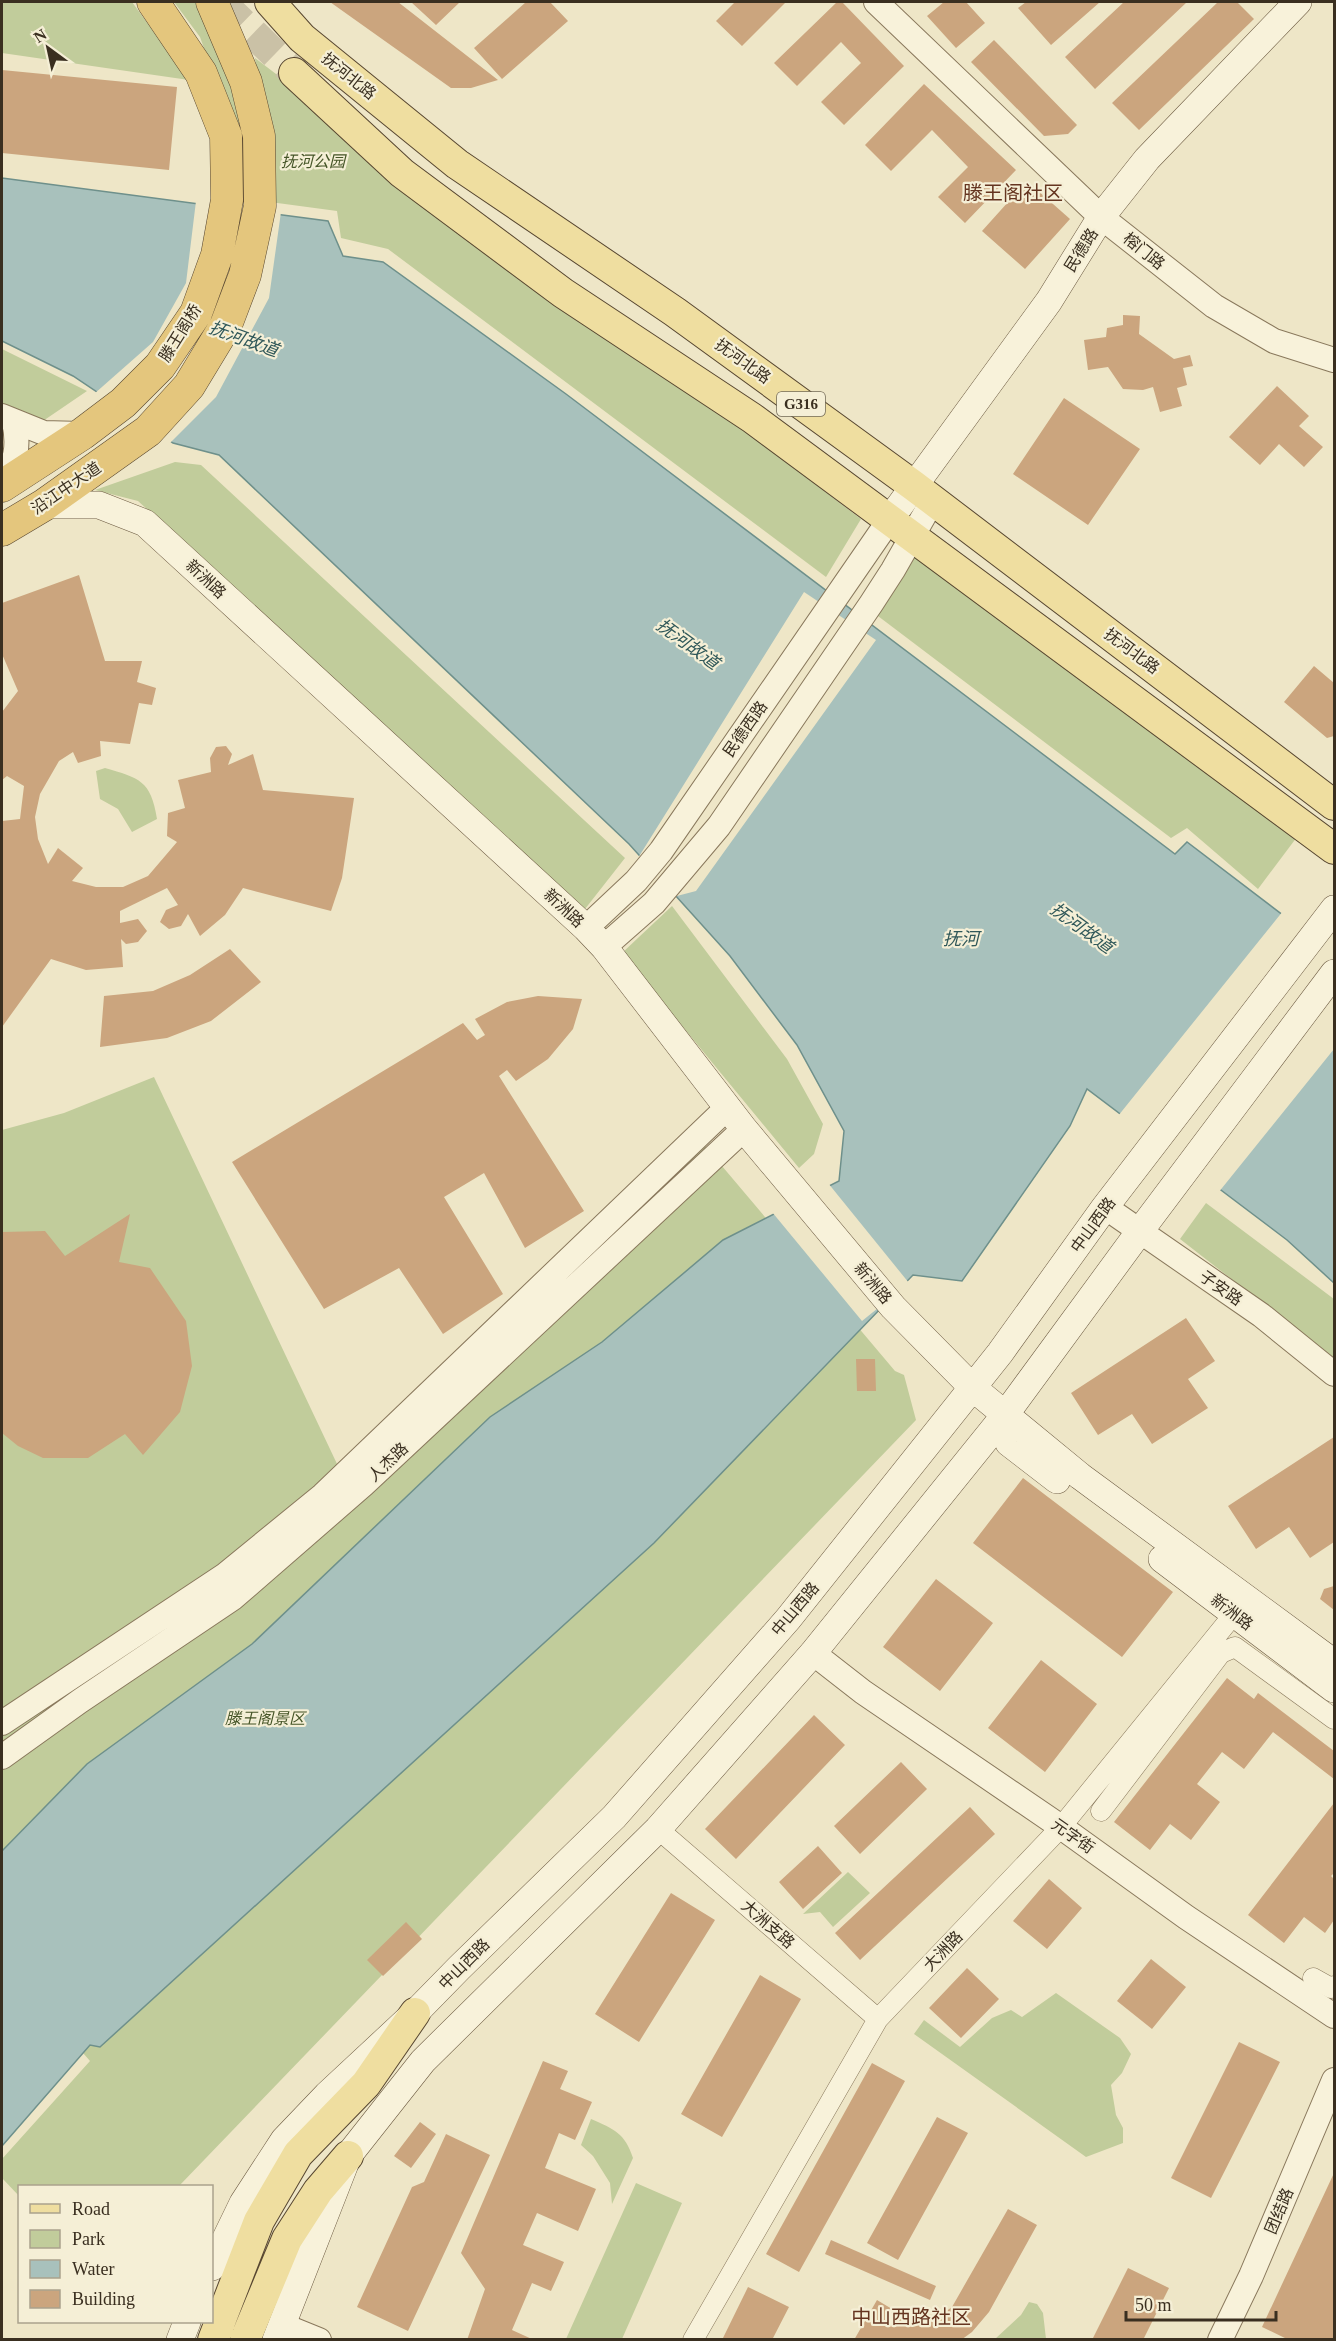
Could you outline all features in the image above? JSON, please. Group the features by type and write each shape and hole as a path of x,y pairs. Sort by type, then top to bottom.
{"highway":[{"name":"滕王阁桥","path":"82,434 123,403 160,366 196,313 217,255 227,200 226,136 201,73 153,2"},
{"name":"滕王阁桥","path":"129,445 148,431 189,386 226,325 245,275 260,206 259,136 252,104 246,82 212,2"},
{"path":"2,486 82,434"},
{"name":"沿江中大道","path":"2,530 44,505 129,445"}],"main road":[{"name":"抚河北路","path":"270,2 302,38 457,164 675,312 924,493 1335,805"},
{"name":"民德路","path":"901,527 1049,301 1101,217 1148,159 1298,2"},
{"name":"抚河北路","path":"294,73 402,173 563,293 752,418 1335,849"},
{"name":"新洲路","path":"44,505 99,505 145,523 595,937 744,1129 893,1307 973,1388 1240,1607 1335,1689"},
{"name":"中山西路","path":"213,2265 243,2203 284,2140 327,2095 415,2013 614,1817 788,1618 973,1388 1105,1207 1335,909"},
{"path":"245,2340 287,2239 318,2191 423,2061 658,1829 813,1653 1005,1415 1140,1231 1335,973"},
{"name":"新洲路","path":"1240,1607 1335,1663"},
{"path":"213,2340 259,2222 298,2154 366,2084 415,2013"},
{"path":"279,2332 348,2156"},
{"path":"180,2340 187,2323"}],"street":[{"name":"榕门路","path":"876,2 1101,217 1214,306 1274,341 1335,360"},
{"path":"8,419 44,434 82,434"},
{"path":"2,486 13,465 18,440 8,419"},
{"name":"民德西路","path":"595,937 667,842 867,552 901,527"},
{"path":"595,937 654,903 719,826 893,570 901,527"},
{"name":"人杰路","path":"2,1723 225,1575 323,1495 728,1107"},
{"name":"人杰路","path":"2,1757 80,1701 233,1598 363,1485 744,1129"},
{"name":"子安路","path":"1105,1207 1261,1315 1335,1374"},
{"name":"大洲路","path":"693,2340 878,2019 1060,1827 1240,1607"},
{"path":"1101,1811 1221,1653 1235,1647 1335,1719"},
{"name":"元字街","path":"813,1653 863,1692 1060,1827 1186,1917 1335,2016"},
{"name":"大洲支路","path":"658,1829 878,2019"},
{"path":"1312,1978 1331,1988 1335,1986"},
{"name":"团结路","path":"1220,2340 1251,2276 1335,2080"},
{"path":"279,2332 319,2340"}],"green space":[{"path":"2,2 132,2 189,80 2,53"},
{"path":"174,2 200,2 221,50 242,123 231,124 200,37"},
{"name":"抚河公园","path":"255,58 861,519 826,577 388,249 341,238 337,211 270,202"},
{"path":"2,349 87,391 43,421 2,406"},
{"path":"175,462 201,465 625,858 585,909 138,501 95,490"},
{"path":"912,549 1300,833 1258,889 1187,828 1171,838 874,613"},
{"path":"105,768 135,778 142,783 151,796 157,819 132,832 118,809 100,799 96,771"},
{"path":"672,906 787,1059 823,1124 814,1154 799,1168 622,953"},
{"name":"滕王阁景区","path":"154,1077 338,1466 689,1127 895,1371 904,1375 916,1420 180,2185 18,2185 18,2195 2,2178 2,2159 90,2061 2,1960 2,1130 64,1113"},
{"path":"1206,1203 1334,1299 1334,1359 1180,1239"},
{"path":"848,1872 870,1893 833,1927 820,1912 803,1914"},
{"path":"1056,1993 1120,2038 1131,2054 1122,2073 1111,2085 1116,2115 1123,2128 1123,2143 1086,2157 914,2034 924,2020 960,2047 992,2018 1011,2010 1022,2017"},
{"path":"591,2119 618,2133 633,2158 612,2204 610,2183 593,2156 581,2145"},
{"path":"636,2183 682,2203 622,2339 566,2339"},
{"path":"1029,2302 1037,2304 1043,2313 1046,2339 995,2339 1021,2315"}],"water":[{"name":"抚河","path":"2,178 328,221 343,256 383,262 566,394 1175,854 1187,842 1334,954 1334,1283 1287,1240 1087,1089 1070,1126 962,1281 913,1275 654,1543 100,2047 90,2045 2,2146 2,1851 87,1764 252,1644 490,1417 602,1342 723,1240 839,1181 844,1131 797,1045 730,956 629,844 219,455 173,443 73,376 2,341"}],"pier":[{"path":"196,201 281,212 269,298 216,397 169,444 94,394 153,342 186,283"},
{"path":"804,592 876,640 696,891 673,897 638,858"},
{"path":"1283,911 1334,950 1334,1049 1218,1193 1118,1116"},
{"path":"828,1183 909,1283 862,1321 772,1212"}],"building":[{"path":"330,2 398,2 498,80 471,88 451,88"},
{"path":"411,2 460,2 436,25"},
{"path":"526,2 550,2 568,21 502,79 474,48"},
{"path":"735,2 786,2 742,46 716,21"},
{"path":"837,2 842,2 904,66 844,125 821,102 861,63 841,42 797,86 774,63"},
{"path":"944,2 966,2 985,23 956,48 927,16"},
{"path":"1026,2 1100,2 1051,45 1018,8"},
{"path":"1124,2 1187,2 1095,89 1065,57"},
{"path":"1218,2 1237,2 1254,19 1139,130 1112,103"},
{"path":"994,40 1077,125 1068,134 1044,136 971,62"},
{"path":"2,70 177,87 169,170 2,153"},
{"path":"924,84 1016,170 965,223 938,197 968,167 932,130 891,171 865,145"},
{"path":"1027,181 1070,219 1025,269 982,231"},
{"path":"1123,315 1140,316 1139,334 1174,359 1190,355 1193,366 1183,368 1187,385 1177,388 1182,406 1160,412 1153,387 1143,390 1123,389 1108,367 1088,370 1084,340 1106,337 1107,328 1123,325"},
{"path":"1277,386 1309,416 1299,426 1323,447 1304,467 1279,444 1260,465 1229,437"},
{"path":"1064,398 1140,449 1088,525 1013,474"},
{"path":"79,575 105,661 142,661 137,682 156,688 152,705 139,703 130,744 100,741 101,756 78,763 73,752 59,761 40,794 35,817 38,839 48,864 58,848 83,868 72,881 96,887 123,887 148,876 177,842 167,836 168,813 185,808 178,780 211,772 210,758 216,747 226,746 232,754 228,765 253,754 263,790 354,798 342,878 331,911 243,888 225,915 200,936 188,914 181,926 169,929 160,922 166,910 178,905 167,888 120,911 120,923 138,919 147,931 138,942 126,944 121,939 123,967 86,970 51,959 2,1027 2,821 20,819 24,786 7,776 2,780 2,712 18,691 2,654 2,603"},
{"path":"1314,666 1334,683 1334,736 1327,738 1284,702"},
{"path":"230,949 261,982 211,1021 167,1038 100,1047 104,996 153,991 190,975"},
{"path":"538,996 582,999 573,1029 548,1059 516,1081 507,1070 499,1076 584,1211 525,1248 484,1173 444,1197 503,1294 443,1334 399,1268 324,1309 232,1162 463,1023 477,1040 485,1035 475,1019 507,1002"},
{"path":"130,1214 119,1262 150,1268 186,1321 192,1366 180,1412 143,1455 125,1434 88,1458 43,1458 18,1446 2,1433 2,1232 45,1231 65,1256"},
{"path":"1186,1318 1215,1361 1188,1379 1208,1408 1152,1444 1132,1414 1098,1435 1071,1393"},
{"path":"856,1359 875,1359 876,1391 857,1391"},
{"path":"1334,1437 1334,1542 1310,1558 1289,1527 1256,1549 1228,1506"},
{"path":"1023,1478 1173,1592 1122,1657 973,1543"},
{"path":"936,1579 993,1623 940,1691 883,1647"},
{"path":"1334,1586 1334,1610 1320,1599 1324,1589"},
{"path":"1041,1660 1097,1704 1045,1772 988,1728"},
{"path":"1227,1678 1254,1699 1258,1693 1334,1751 1334,1779 1273,1732 1244,1769 1222,1752 1197,1784 1220,1802 1191,1840 1170,1824 1150,1850 1114,1822"},
{"path":"814,1715 845,1745 736,1859 705,1829"},
{"path":"901,1762 927,1789 860,1854 834,1826"},
{"path":"1334,1803 1334,1873 1331,1876 1334,1879 1334,1920 1325,1933 1304,1917 1284,1943 1248,1915"},
{"path":"970,1807 995,1834 860,1960 835,1933"},
{"path":"818,1846 842,1873 803,1909 779,1882"},
{"path":"1049,1879 1082,1908 1047,1949 1013,1921"},
{"path":"671,1893 715,1920 639,2042 595,2014"},
{"path":"406,1922 422,1939 383,1976 367,1960"},
{"path":"1151,1959 1186,1987 1152,2029 1117,2001"},
{"path":"967,1968 999,1999 961,2038 929,2008"},
{"path":"760,1975 801,1999 722,2137 681,2114"},
{"path":"1239,2042 1280,2062 1211,2198 1171,2178"},
{"path":"543,2061 568,2071 560,2089 592,2102 575,2140 559,2133 545,2168 596,2189 578,2231 537,2213 523,2245 564,2262 551,2291 532,2283 512,2330 534,2340 467,2340 485,2289 461,2253"},
{"path":"872,2063 905,2081 799,2272 766,2254"},
{"path":"937,2117 968,2133 898,2260 867,2243"},
{"path":"420,2122 436,2134 411,2168 394,2156"},
{"path":"446,2134 490,2155 408,2331 357,2307 412,2187 424,2182"},
{"path":"1334,2173 1334,2340 1289,2340 1262,2327"},
{"path":"1008,2209 1037,2225 989,2312 972,2332 961,2340 854,2340 877,2300 907,2318 923,2319 941,2315 952,2307"},
{"path":"831,2240 936,2286 930,2300 825,2254"},
{"path":"1128,2268 1169,2288 1143,2340 1092,2340"},
{"path":"748,2287 789,2307 772,2340 722,2340"}],"tunnel":[{"path":"221,2 294,73"}],"district":[{"name":"滕王阁社区","path":"1013,193"},
{"name":"中山西路社区","path":"911,2317"}],"water label":[{"name":"抚河故道","path":"244,339"},
{"name":"抚河故道","path":"688,644"},
{"name":"抚河故道","path":"1082,928"}]}
